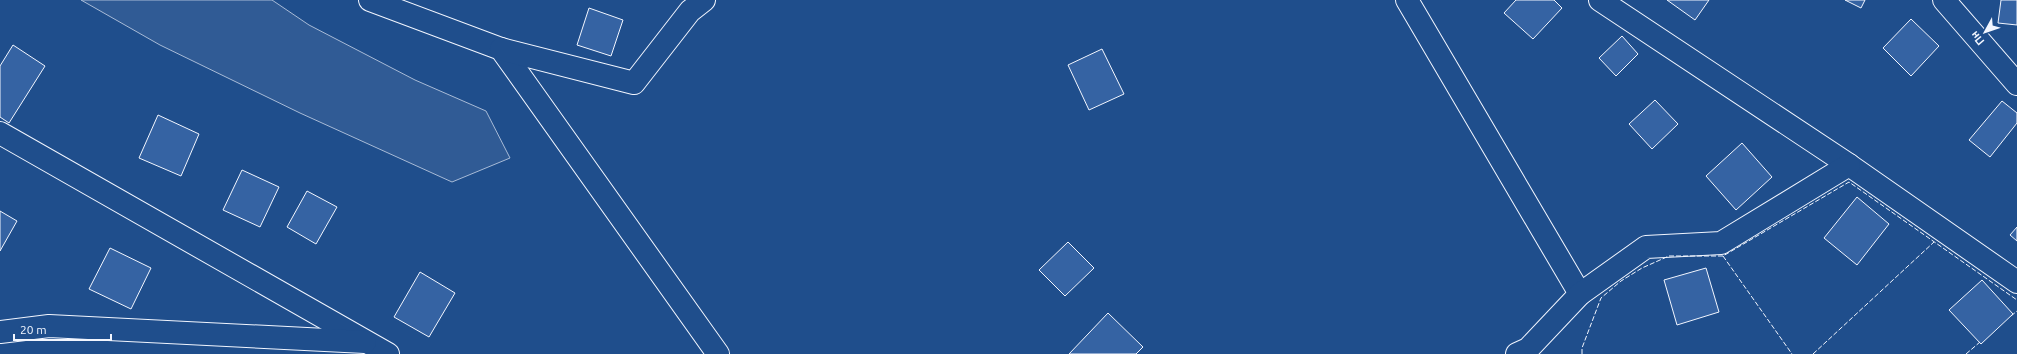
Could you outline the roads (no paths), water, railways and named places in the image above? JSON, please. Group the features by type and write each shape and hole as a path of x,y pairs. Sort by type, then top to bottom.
{"street":[{"path":"370,0 501,49 634,83 690,11 704,0"},
{"path":"1407,0 1580,294"},
{"path":"1600,0 1849,165 2017,282"},
{"path":"1944,0 2017,84"},
{"path":"501,49 718,354"},
{"path":"0,133 370,342 388,354"},
{"path":"1526,352 1580,294 1646,247 1721,243 1849,165"},
{"path":"0,332 49,326 370,342"}]}
